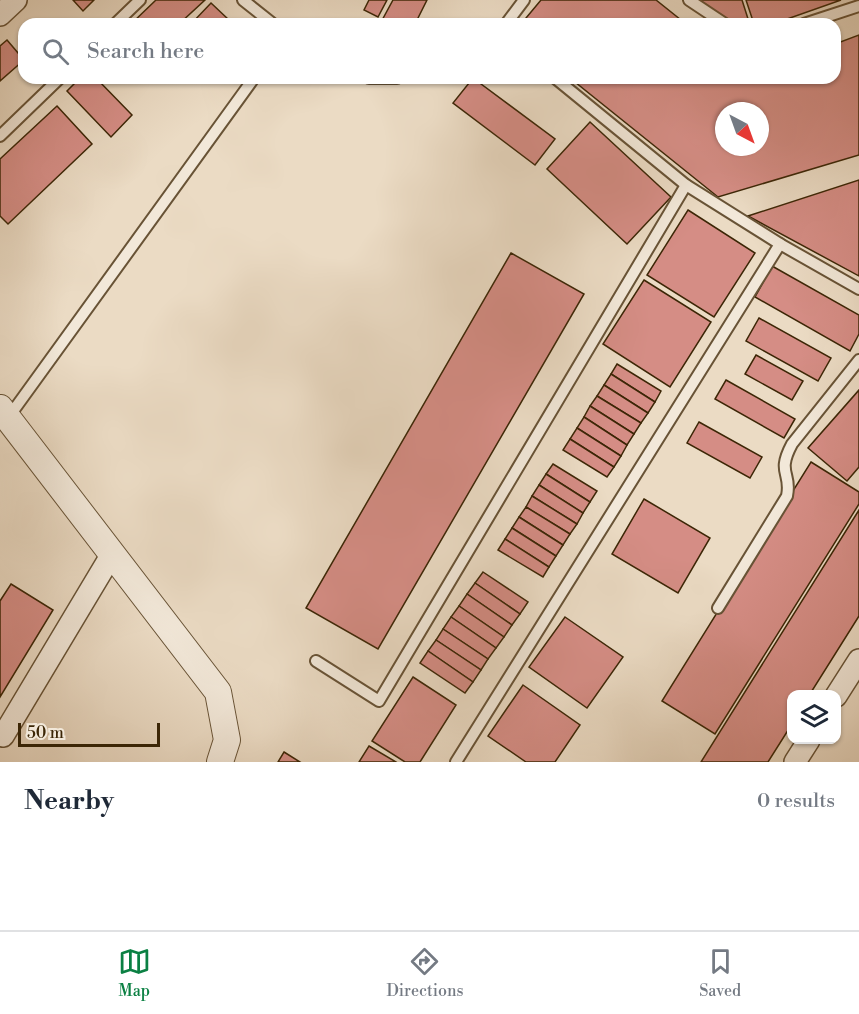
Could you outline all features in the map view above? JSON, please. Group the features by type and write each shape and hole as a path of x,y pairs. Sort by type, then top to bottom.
{"street":[{"path":"0,15 16,0"},
{"path":"4,413 218,692 227,740 220,762"},
{"path":"0,734 3,736 112,554"},
{"path":"841,690 859,660"},
{"path":"795,762 806,744"}],"lane":[{"path":"121,18 140,0"},
{"path":"243,0 266,18"},
{"path":"510,18 524,0"},
{"path":"689,0 716,18"},
{"path":"822,18 859,6"},
{"path":"0,136 54,84"},
{"path":"4,413 250,84"},
{"path":"562,84 686,185 859,290"},
{"path":"316,661 379,701 686,185"},
{"path":"456,762 780,244"},
{"path":"718,608 787,496 789,486 784,472 784,460 792,444 859,360"}],"building":[{"path":"73,0 94,0 83,11"},
{"path":"156,0 205,0 186,18 137,18"},
{"path":"369,0 387,0 378,17 364,10"},
{"path":"393,0 427,0 418,18 383,18"},
{"path":"541,0 656,0 678,18 526,18"},
{"path":"698,0 742,0 748,18 726,18"},
{"path":"746,0 841,0 790,18 752,18"},
{"path":"211,3 227,18 197,18"},
{"path":"859,35 859,155 718,197 577,84 841,84 841,42"},
{"path":"7,40 18,53 18,65 0,81 0,46"},
{"path":"74,84 102,84 132,115 111,137 67,91"},
{"path":"468,84 481,84 555,139 535,165 453,103"},
{"path":"57,106 92,144 8,224 0,216 0,159"},
{"path":"590,122 671,197 627,244 547,169"},
{"path":"859,180 859,276 748,216"},
{"path":"688,210 755,253 714,317 647,275"},
{"path":"511,253 584,294 378,649 306,608"},
{"path":"772,266 859,315 859,334 850,351 755,297"},
{"path":"644,280 711,322 670,387 603,344"},
{"path":"759,318 831,358 818,381 746,341"},
{"path":"756,355 803,381 792,400 745,374"},
{"path":"617,364 661,391 655,402 611,374"},
{"path":"611,374 655,402 648,413 604,385"},
{"path":"726,380 795,419 784,438 715,399"},
{"path":"604,385 648,413 641,423 597,396"},
{"path":"859,390 859,467 847,481 808,448"},
{"path":"597,396 641,423 634,434 590,406"},
{"path":"590,406 634,434 627,445 584,417"},
{"path":"584,417 627,445 621,456 577,428"},
{"path":"699,422 762,457 750,478 687,443"},
{"path":"577,428 621,456 614,467 570,439"},
{"path":"570,439 614,467 607,477 563,450"},
{"path":"811,462 859,492 859,504 715,734 662,701"},
{"path":"553,464 597,491 590,502 546,474"},
{"path":"546,474 590,502 583,513 539,485"},
{"path":"539,485 583,513 577,524 532,496"},
{"path":"532,496 577,524 570,534 526,507"},
{"path":"644,499 710,538 678,593 612,554"},
{"path":"526,507 570,534 563,545 519,517"},
{"path":"859,510 859,616 813,690 787,690 787,732 768,762 701,762"},
{"path":"519,517 563,545 556,556 512,528"},
{"path":"512,528 556,556 549,567 505,539"},
{"path":"505,539 549,567 543,577 498,550"},
{"path":"483,572 528,602 520,614 475,583"},
{"path":"475,583 520,614 512,625 467,594"},
{"path":"11,584 53,610 0,697 0,601"},
{"path":"467,594 512,625 504,637 459,606"},
{"path":"459,606 504,637 496,648 451,617"},
{"path":"451,617 496,648 488,659 443,629"},
{"path":"565,617 623,657 587,708 529,667"},
{"path":"443,629 488,659 481,670 436,640"},
{"path":"436,640 481,670 473,682 428,651"},
{"path":"428,651 473,682 465,693 420,663"},
{"path":"413,677 456,705 420,762 405,762 372,741"},
{"path":"523,685 580,725 555,762 526,762 488,736"},
{"path":"369,746 396,762 359,762"},
{"path":"284,752 300,762 278,762"}]}
